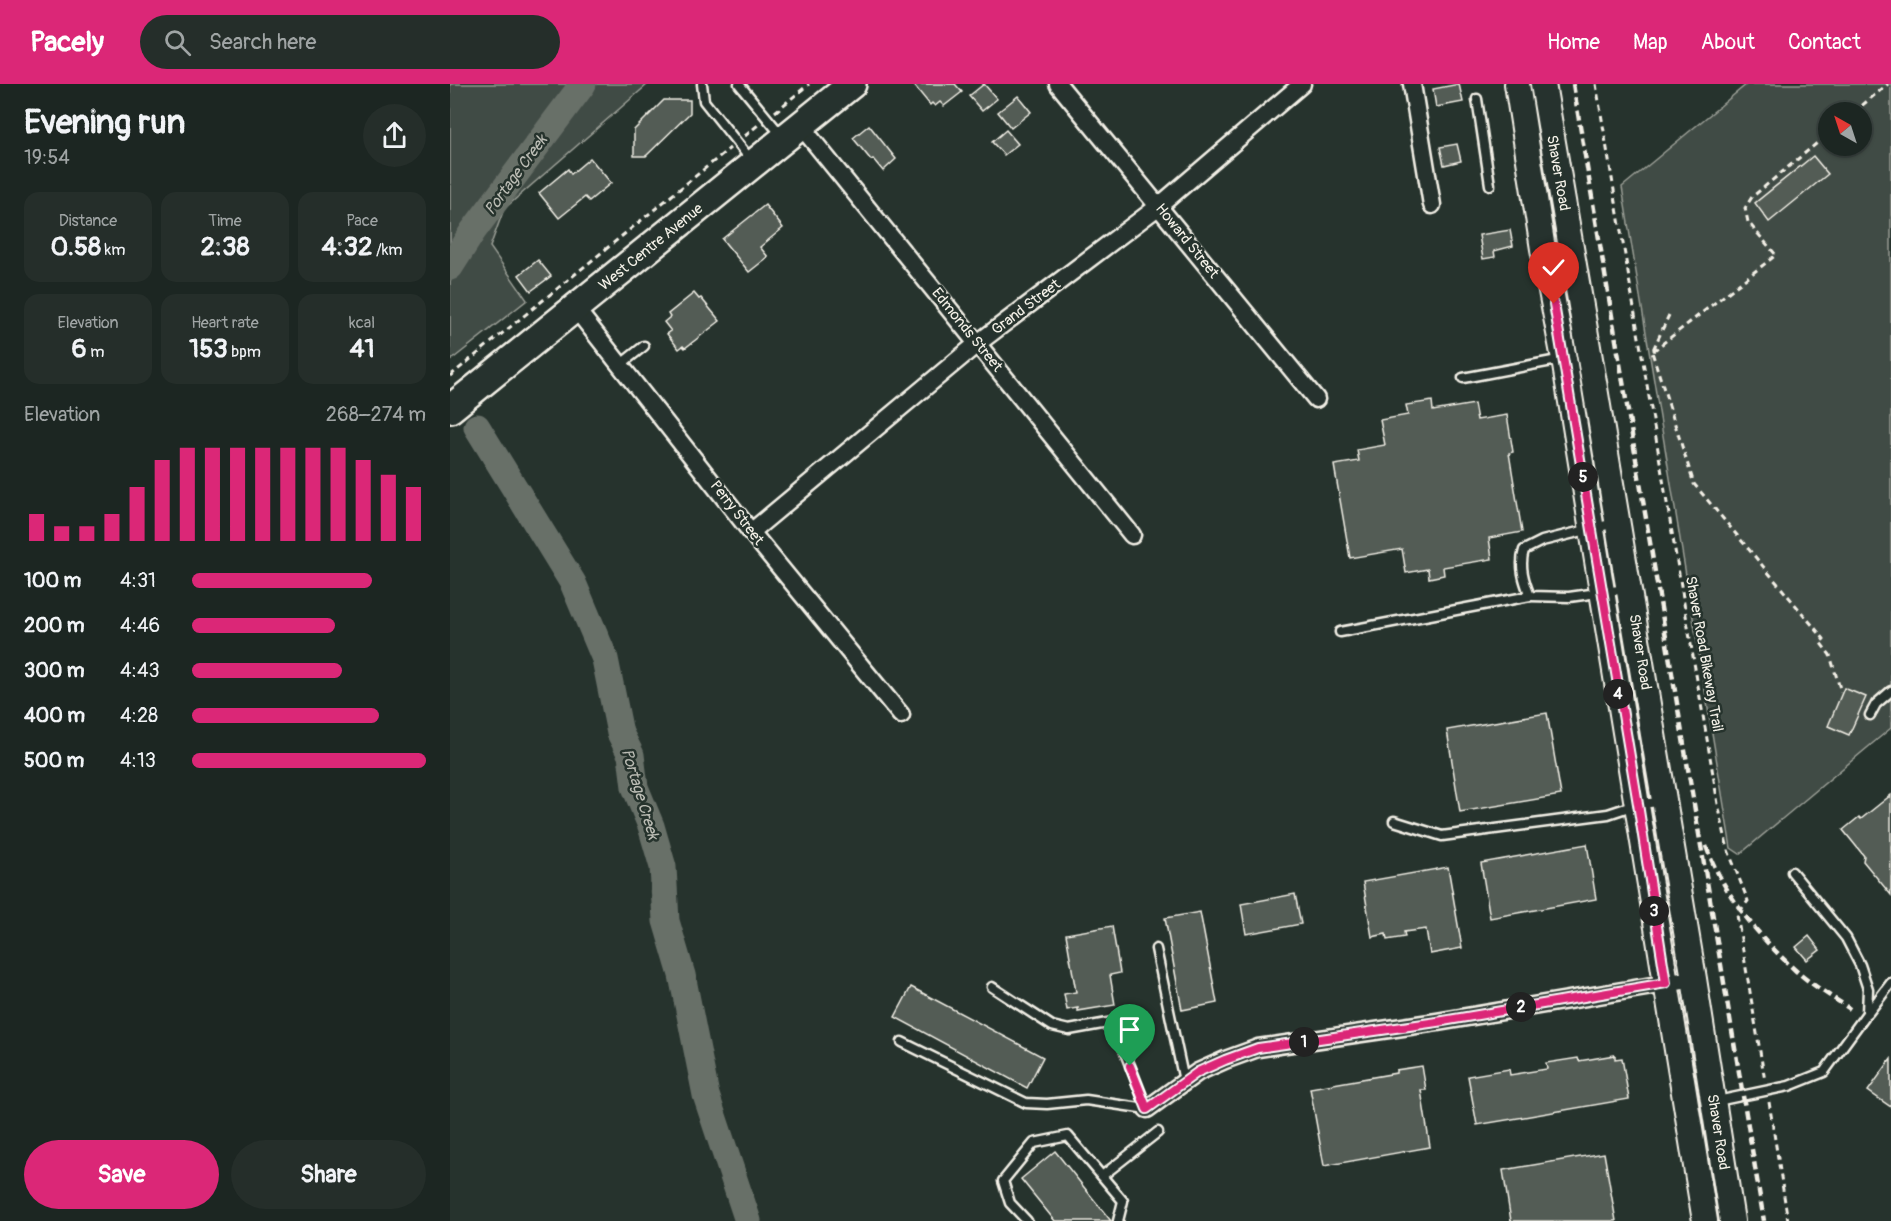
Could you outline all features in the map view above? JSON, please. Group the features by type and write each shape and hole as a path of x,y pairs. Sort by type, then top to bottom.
{"main road":[{"name":"West Centre Avenue","path":"450,409 852,84"},
{"name":"Shaver Road","path":"1517,84 1638,804 1705,1221"},
{"name":"Shaver Road","path":"1543,84 1665,801 1732,1221"}],"street":[{"name":"Howard Street","path":"1058,84 1316,399"},
{"name":"Grand Street","path":"751,532 978,344 1159,206 1302,84"},
{"path":"1412,84 1432,205"},
{"name":"Edmonds Street","path":"793,132 978,344 1132,535"},
{"name":"Perry Street","path":"576,309 751,532 901,715"},
{"path":"1147,1109 1184,1081 1225,1060 1258,1048 1449,1020 1694,979"}],"lane":[{"path":"702,84 704,101 754,164"},
{"path":"739,84 767,118 793,132"},
{"path":"1477,99 1490,185"},
{"path":"620,365 644,346"},
{"path":"1463,378 1564,359"},
{"path":"1530,596 1524,580 1521,559 1524,550 1542,541 1618,522"},
{"path":"1340,632 1530,596 1569,597 1629,589"},
{"path":"1870,715 1876,704 1891,691"},
{"path":"1394,820 1442,836 1608,814 1638,804 1665,801"},
{"path":"1792,872 1846,938 1860,965 1868,989 1867,1013"},
{"path":"1156,949 1184,1081"},
{"path":"1713,1102 1790,1086 1824,1072 1891,983"},
{"path":"902,1042 1026,1103 1047,1104 1086,1100 1147,1109 1113,1022 1069,1030 1052,1026 992,987"},
{"path":"1102,1176 1158,1132"},
{"path":"1027,1221 1010,1203 1003,1180 1034,1143 1068,1136 1123,1201 1118,1221"}],"path":[{"path":"450,376 809,84"},
{"name":"Shaver Road Bikeway Trail","path":"1596,84 1718,804 1728,850 1748,901 1737,915 1788,1221"},
{"path":"1866,102 1888,84"},
{"path":"1652,352 1776,255 1748,222 1745,208 1752,197 1818,142"},
{"path":"1669,315 1652,352 1694,484 1824,639 1820,642 1830,655 1841,692"}],"shaded area":[{"path":"450,84 648,84 504,209 490,247 527,300 450,361"},
{"path":"1747,84 1891,84 1891,728 1740,854 1731,848 1622,187"}],"building":[{"path":"913,84 955,84 962,92 944,106 940,102 935,106 932,103 930,105"},
{"path":"984,84 997,99 982,111 969,96"},
{"path":"1459,84 1463,102 1436,107 1433,89"},
{"path":"1018,96 1031,112 1011,128 998,112"},
{"path":"664,100 690,100 690,113 646,156 634,156 634,130"},
{"path":"869,125 896,159 883,171 853,138"},
{"path":"1006,130 1018,144 1004,155 992,142"},
{"path":"1457,144 1461,161 1444,165 1440,147"},
{"path":"1813,156 1828,174 1769,222 1755,203"},
{"path":"590,158 611,183 589,201 585,197 559,218 539,193 568,169 571,174"},
{"path":"765,205 783,228 760,247 768,257 749,272 722,239"},
{"path":"1510,230 1513,246 1494,251 1495,257 1483,259 1479,235"},
{"path":"538,260 551,276 531,291 519,275"},
{"path":"694,293 720,321 685,348 683,346 679,349 667,334 671,331 664,322 670,317 668,314"},
{"path":"1432,401 1433,411 1474,404 1477,420 1507,415 1513,452 1509,453 1522,532 1489,538 1492,559 1443,567 1444,575 1429,578 1428,569 1406,573 1402,549 1350,558 1334,465 1359,461 1357,450 1385,445 1380,420 1408,415 1406,405"},
{"path":"1844,688 1866,697 1849,735 1828,726"},
{"path":"1547,713 1561,795 1460,812 1447,730"},
{"path":"1891,795 1891,895 1863,861 1864,856 1843,830"},
{"path":"1587,844 1596,899 1490,918 1481,863"},
{"path":"1448,867 1462,948 1430,954 1426,929 1404,932 1405,937 1387,940 1386,934 1372,937 1363,882"},
{"path":"1295,894 1301,924 1246,934 1241,904"},
{"path":"1200,912 1217,1003 1182,1010 1165,918"},
{"path":"1112,926 1120,973 1110,975 1115,1005 1078,1011 1078,1008 1067,1010 1064,994 1076,992 1066,934"},
{"path":"1809,936 1820,950 1807,960 1796,947"},
{"path":"911,987 1043,1057 1027,1088 895,1017"},
{"path":"1615,1055 1615,1059 1622,1058 1629,1099 1477,1125 1468,1076 1509,1069 1510,1075 1547,1069 1546,1063 1578,1058 1579,1061"},
{"path":"1891,1059 1891,1107 1868,1091"},
{"path":"1422,1066 1426,1090 1421,1090 1430,1147 1324,1166 1310,1088 1396,1073 1396,1070"},
{"path":"1055,1151 1111,1221 1055,1221 1021,1179"},
{"path":"1604,1153 1616,1221 1511,1221 1503,1170"}],"waterway":[{"name":"Portage Creek","path":"450,267 473,231 583,84"},
{"name":"Portage Creek","path":"477,427 573,583 605,659 620,733 631,755 635,787 651,826 663,867 666,921 682,975 706,1095 748,1221"}],"railway":[{"path":"1573,84 1764,1221"},
{"path":"1706,846 1722,880 1754,928 1800,974 1850,1009"}],"route":[{"path":"1130,1066 1147,1109 1198,1072 1258,1048 1437,1022 1666,983 1554,304"}]}
